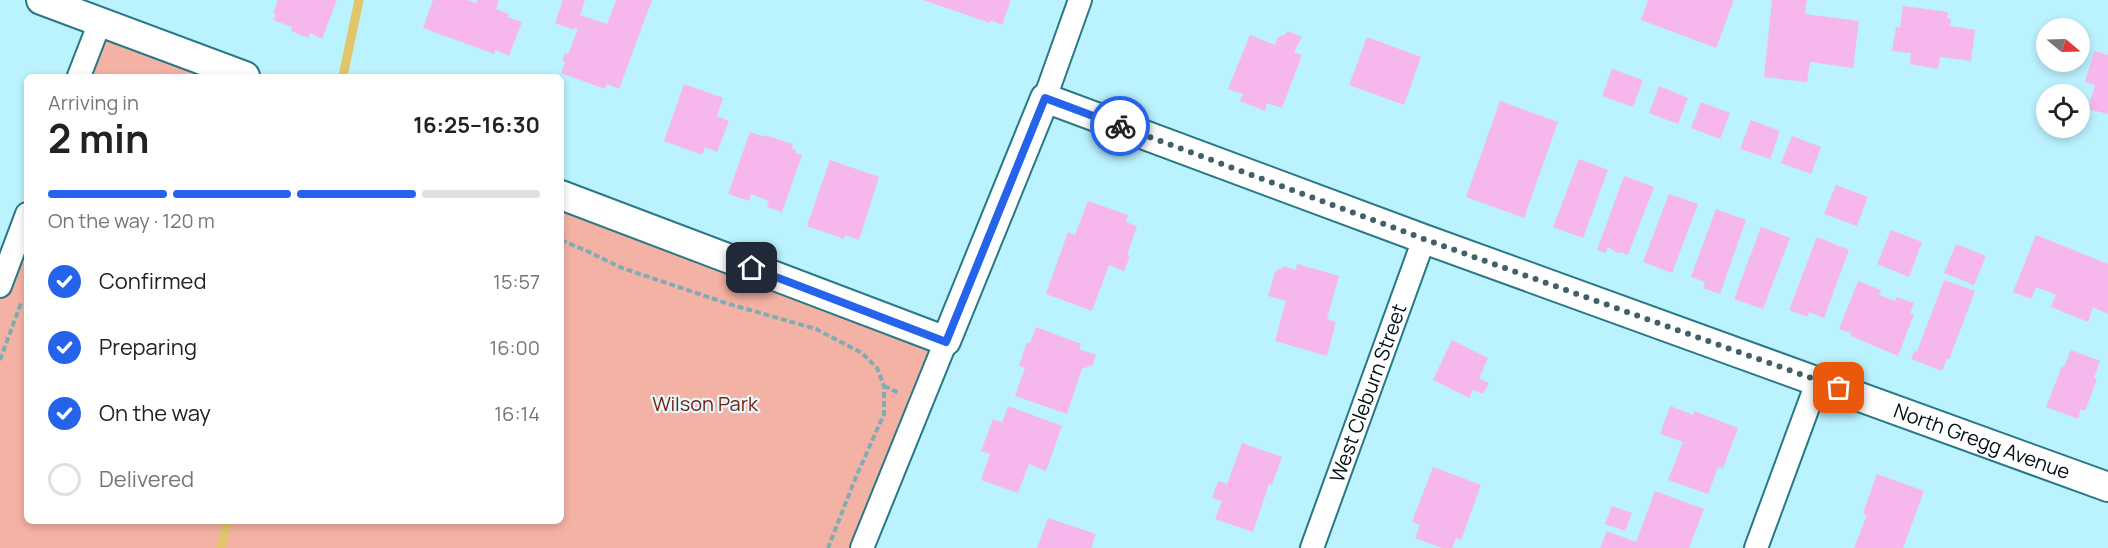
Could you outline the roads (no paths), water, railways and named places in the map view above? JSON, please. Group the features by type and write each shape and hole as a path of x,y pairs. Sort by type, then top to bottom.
{"street":[{"path":"41,0 240,74"},
{"path":"862,548 1045,98 1080,0"},
{"path":"80,74 100,22"},
{"name":"North Gregg Avenue","path":"1045,98 1424,239 2108,487"},
{"path":"564,196 946,342"},
{"path":"0,286 24,222"},
{"name":"West Cleburn Street","path":"1312,548 1424,239"},
{"path":"1756,548 1818,380"}],"waterway":[{"path":"343,74 359,0"},
{"path":"221,548 227,524"}],"park label":[{"name":"Wilson Park","path":"705,404"}]}
